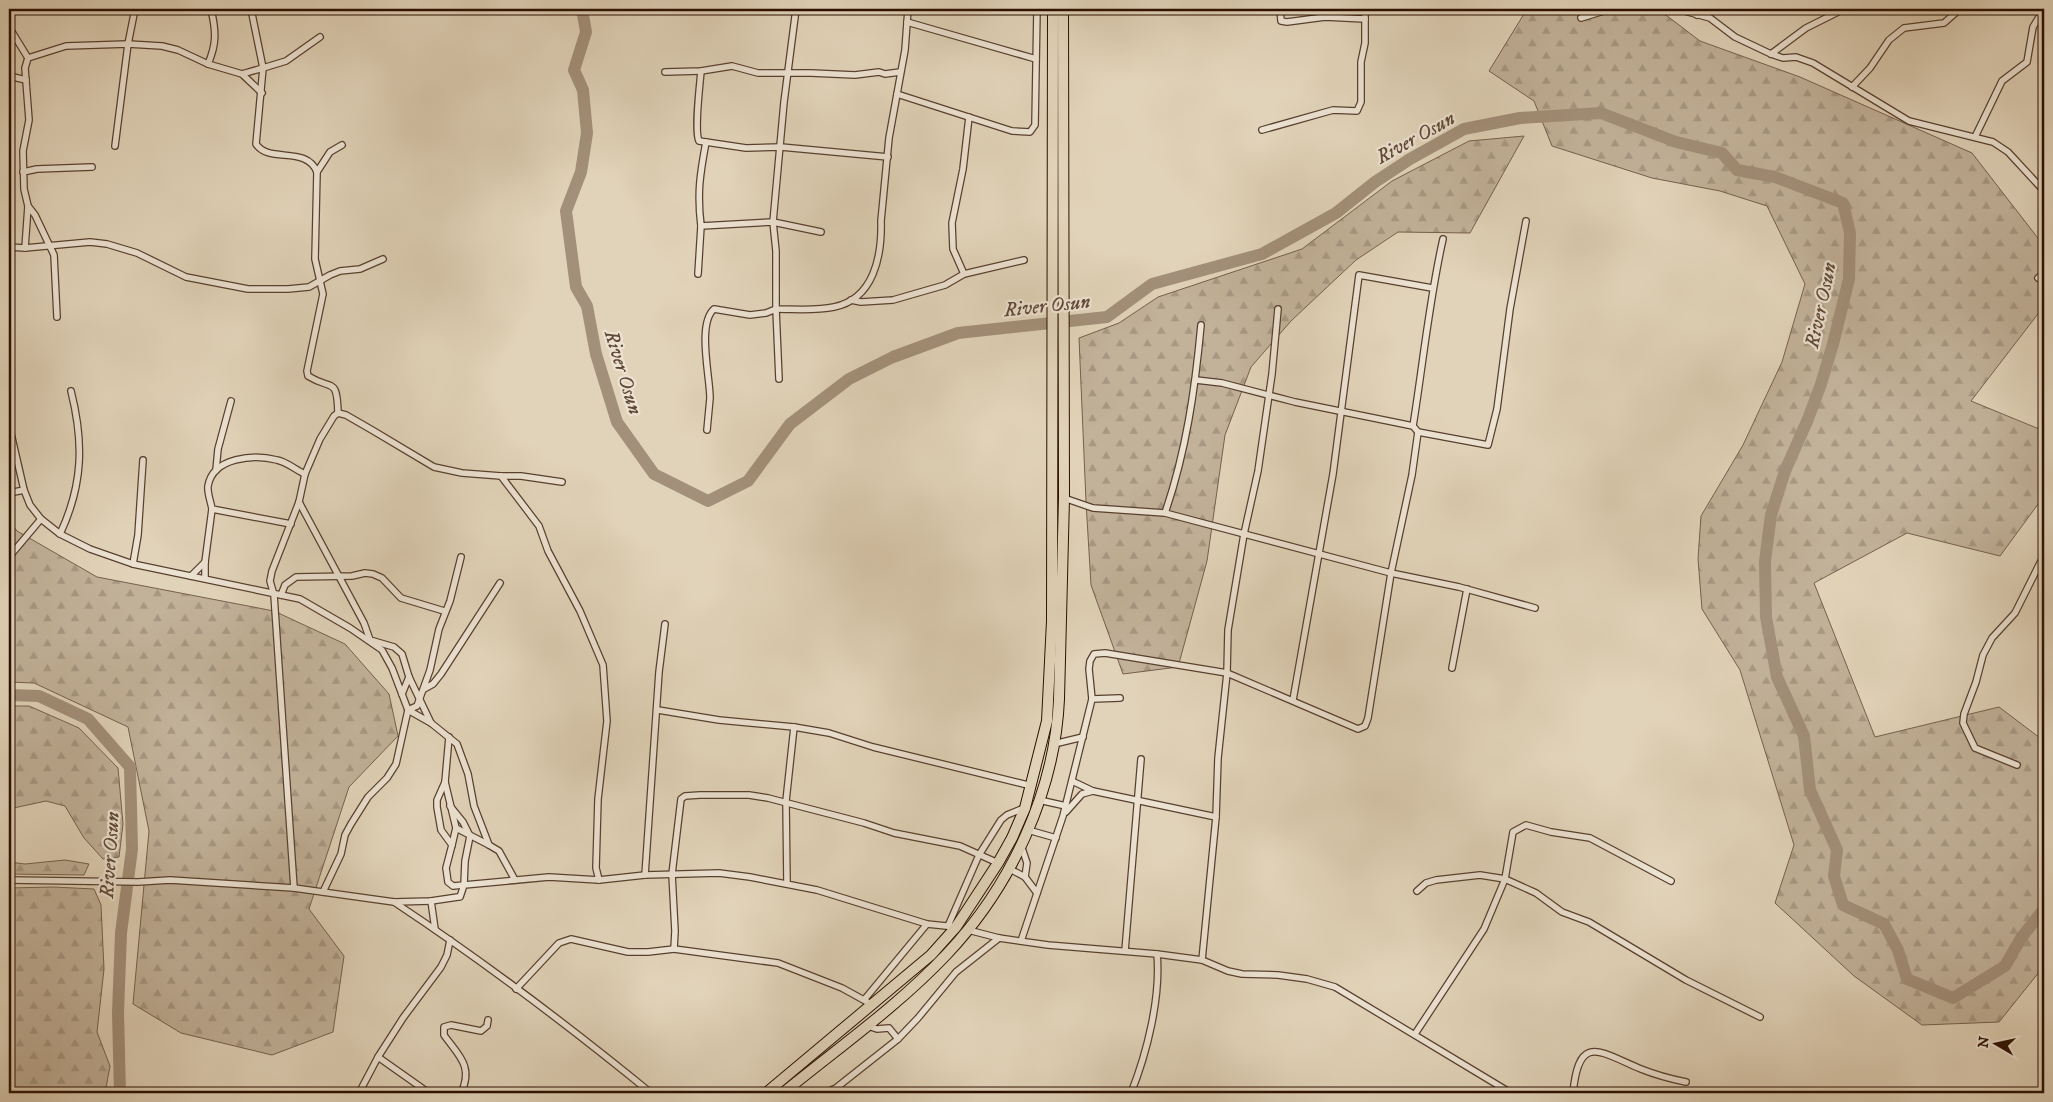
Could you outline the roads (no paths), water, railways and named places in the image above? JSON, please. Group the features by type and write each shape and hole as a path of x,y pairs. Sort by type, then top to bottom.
{"highway":[{"path":"766,1093 867,1002 931,955 998,863 1012,838 1032,786 1047,721 1050,676 1053,9"},
{"path":"783,1093 868,1026 931,969 968,930 1008,868 1028,830 1039,800 1054,744 1058,724 1064,498 1062,281 1063,9"}],"street":[{"path":"115,146 128,44 136,9"},
{"path":"208,64 215,42 210,9"},
{"path":"251,9 263,68 256,144 260,150 304,158 311,162 317,172"},
{"path":"779,379 776,251 773,222 796,9"},
{"path":"707,430 710,397 706,361 708,315 716,308 734,313 750,314 766,312 776,308 834,307 851,300 869,284 876,265 881,234 889,138 905,50 908,9"},
{"path":"897,94 1012,131 1030,132 1035,125 1037,9"},
{"path":"1280,9 1281,21 1287,22 1325,17 1365,20"},
{"path":"1262,130 1334,110 1357,111 1361,102 1361,62 1365,43 1365,9"},
{"path":"1489,9 1508,11 1526,9"},
{"path":"1581,18 1610,9"},
{"path":"1676,9 1710,18 1735,37 1771,54 1783,58 1796,57 1812,63 1908,121 1992,142 2008,152 2044,191"},
{"path":"1697,15 1705,9"},
{"path":"1771,54 1806,28 1844,9"},
{"path":"1852,87 1870,68 1889,40 1904,28 1944,23 1960,9"},
{"path":"1975,137 2002,81 2027,62 2033,27 2042,11"},
{"path":"907,22 1036,59"},
{"path":"9,27 28,58 25,68 29,120 23,151 23,172 28,206 25,248"},
{"path":"242,74 286,61 320,37"},
{"path":"28,58 71,46 128,44 168,47 208,64 242,74 262,93"},
{"path":"666,72 701,71 732,66 758,73 788,72 855,75 900,72"},
{"path":"701,71 698,87 696,132 699,141 746,148 780,147 888,158"},
{"path":"9,76 26,80"},
{"path":"964,274 953,250 952,223 963,169 969,117"},
{"path":"698,274 701,226 698,182 706,142"},
{"path":"294,888 274,595 270,581 272,571 299,502 304,474 320,439 334,416 338,413 338,396 334,388 329,384 314,380 308,376 307,371 323,294 314,259 317,172 330,152 342,145"},
{"path":"23,172 37,169 92,168"},
{"path":"28,206 35,215 48,246 54,255 56,317"},
{"path":"1196,380 1222,383 1341,412 1413,426 1418,432 1488,445 1497,409 1510,309 1526,221"},
{"path":"701,226 773,222 821,232"},
{"path":"1413,426 1426,346 1432,288 1443,239"},
{"path":"9,247 25,248 90,242 114,246 137,253 186,277 248,289 300,289 320,282 340,271 360,269 382,259"},
{"path":"851,300 861,302 893,300 944,285 964,274 1024,260"},
{"path":"2038,278 2044,273"},
{"path":"1293,700 1333,474 1359,275 1432,288"},
{"path":"1202,960 1216,817 1218,758 1227,673 1228,630 1244,534 1258,471 1270,395 1278,309"},
{"path":"1165,513 1178,476 1196,380 1201,325"},
{"path":"60,534 68,518 79,477 76,411 71,391"},
{"path":"205,578 205,562 212,509 208,487 216,470 218,449 231,401"},
{"path":"338,413 372,430 434,467 462,473 521,476 562,482"},
{"path":"9,425 24,490 30,505 41,519 60,534 90,549 133,564 300,599 370,640 387,656 408,710 396,764 387,778 368,797 351,824 345,835 341,854 323,892"},
{"path":"1021,941 1066,806 1092,699 1089,669 1090,661 1094,654 1105,653 1227,673 1358,729 1365,726 1368,718 1391,573 1412,475 1418,432"},
{"path":"216,470 225,464 241,458 274,459 304,474"},
{"path":"133,564 138,535 143,460"},
{"path":"501,476 539,526 548,551 580,611 603,665 607,720 598,799 596,868 599,880"},
{"path":"9,493 24,490"},
{"path":"1064,498 1093,508 1165,513 1391,573 1467,589 1535,608"},
{"path":"299,502 364,623 370,640"},
{"path":"212,509 291,524"},
{"path":"9,558 12,549 41,519"},
{"path":"2017,765 1975,748 1963,723 1964,714 1976,682 1983,655 1992,638 2014,613 2044,555"},
{"path":"408,710 417,706 424,689 444,611 450,601 461,557"},
{"path":"190,576 205,562"},
{"path":"281,595 285,585 296,577 365,573 382,578 401,598 444,611"},
{"path":"424,689 434,684 500,583"},
{"path":"1452,668 1467,589"},
{"path":"645,875 658,710 659,672 665,624"},
{"path":"370,640 398,649 406,662 409,677 431,723"},
{"path":"402,694 409,677"},
{"path":"1092,699 1120,698"},
{"path":"408,710 431,723 457,744 468,774 474,806 489,845"},
{"path":"658,710 719,720 794,727 829,733 873,747 1032,786"},
{"path":"787,884 786,801 794,727"},
{"path":"449,737 445,782 456,828 446,868 448,882 453,886 549,877 599,880 645,875 719,873 817,890 927,924 952,927 979,854 1001,820 1007,815 1025,808"},
{"path":"1054,744 1083,737"},
{"path":"1125,951 1141,759"},
{"path":"1072,781 1093,791 1216,817"},
{"path":"445,782 437,800 437,807 442,830 452,844"},
{"path":"1063,816 1082,794 1093,791"},
{"path":"674,949 672,874 679,804 685,796 749,795 786,801 864,822 894,833 960,846 998,863"},
{"path":"1039,800 1066,806"},
{"path":"9,880 116,882 170,880 294,888 394,902 431,901 460,896 464,885 465,861 470,836 463,822 450,806"},
{"path":"1415,1034 1484,929 1505,879 1514,832 1526,825 1551,832 1590,838 1671,881"},
{"path":"456,828 499,851 515,880"},
{"path":"1028,830 1056,838"},
{"path":"1020,844 1026,855 1025,877"},
{"path":"1008,868 1025,877 1037,893"},
{"path":"1418,891 1426,883 1436,880 1480,875 1505,879 1536,893 1562,912 1589,922 1686,980 1760,1017"},
{"path":"431,901 435,929"},
{"path":"394,902 435,929 516,989 651,1093"},
{"path":"516,989 559,943 563,940 571,939 628,952 674,949 778,963 842,988 867,1002 927,924"},
{"path":"968,930 999,938 1021,941 1202,960 1228,971 1242,974 1278,975 1335,987 1511,1093"},
{"path":"825,1093 836,1088 898,1039 956,972 999,938"},
{"path":"359,1093 403,1018 441,967 447,955 450,940"},
{"path":"1131,1093 1146,1053 1158,983 1157,954"},
{"path":"461,1093 466,1084 462,1059 444,1034 444,1027 451,1025 481,1032 487,1026 488,1020"},
{"path":"868,1026 876,1029 889,1028 898,1039"},
{"path":"1572,1093 1574,1078 1581,1059 1595,1050 1662,1077 1686,1082"},
{"path":"378,1058 429,1093"}],"waterway":[{"name":"River Osun","path":"582,9 586,32 574,70 583,90 587,133 581,172 566,211 576,287 587,306 596,354 617,422 654,474 708,501 748,481 790,424 849,379 893,357 958,333 1107,317 1152,284 1262,254 1336,213 1375,182 1410,159 1464,129 1520,118 1601,113 1676,142 1722,153 1737,170 1775,177 1843,203 1850,233 1849,279 1821,384 1785,471 1771,515 1765,561 1766,617 1777,677 1804,736 1810,790 1837,850 1834,876 1843,905 1884,924 1898,950 1907,979 1953,998 2005,966 2021,938 2044,909"},
{"name":"River Osun","path":"9,695 39,696 88,719 130,767 132,849 121,933 118,1013 120,1093"}]}
